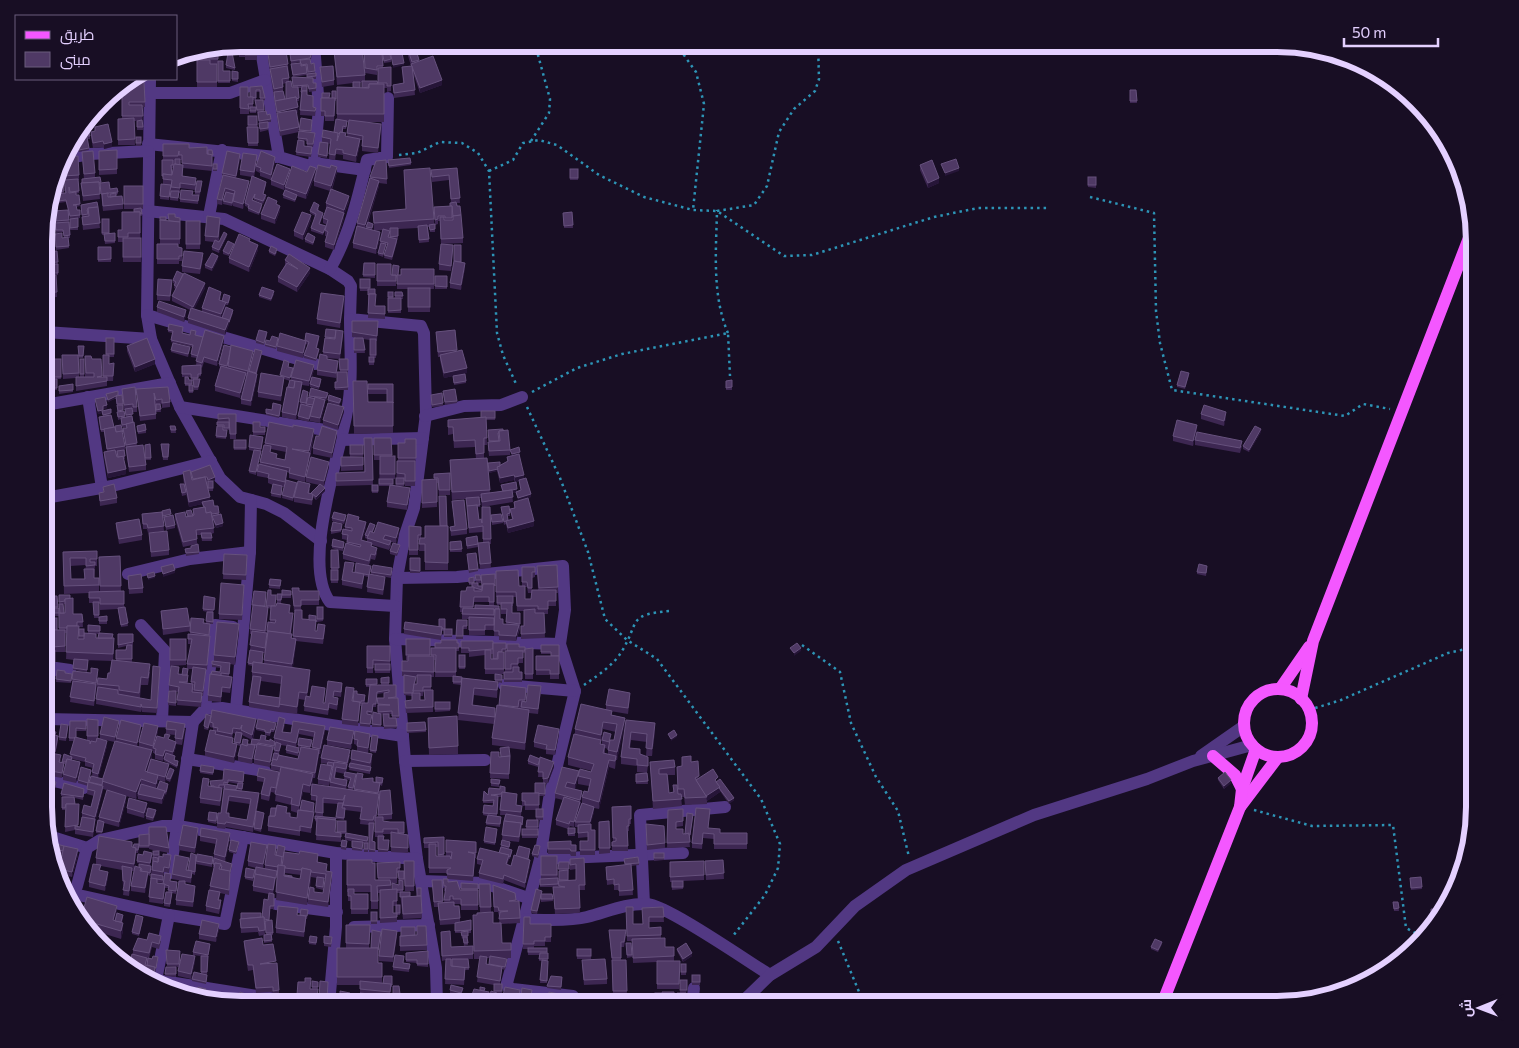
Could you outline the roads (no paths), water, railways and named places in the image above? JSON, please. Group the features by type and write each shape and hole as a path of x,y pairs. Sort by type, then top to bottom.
{"main road":[{"path":"1301,698 1313,640 1466,245"},
{"path":"1280,689 1313,640"},
{"path":"1280,689 1291,692 1301,698 1309,710 1312,723 1306,741 1292,755 1278,757 1266,755 1254,747 1244,726 1246,712 1254,700 1266,692 1280,689"},
{"path":"1165,996 1240,806 1242,789 1254,747"},
{"path":"1213,756 1232,770 1242,789"},
{"path":"1240,806 1278,757"}],"street":[{"path":"261,52 278,157"},
{"path":"314,163 320,108 315,52"},
{"path":"150,80 147,315 151,339 180,406 220,478 229,489 284,513 321,541"},
{"path":"150,94 230,93 265,80"},
{"path":"330,269 350,225 367,160 387,157 388,98"},
{"path":"73,156 148,147 222,150 278,157 310,166 314,163 365,170"},
{"path":"209,216 222,150"},
{"path":"147,211 209,216 239,224 330,269 348,281 350,286 348,410 326,500 321,541 323,586 330,602 395,606"},
{"path":"147,315 315,364"},
{"path":"350,319 421,326 424,333 425,416 423,438 414,508 405,534 397,578 395,640 405,761 417,859 436,968 437,996"},
{"path":"52,332 151,339"},
{"path":"52,404 170,383"},
{"path":"88,397 102,488"},
{"path":"425,416 464,406 501,405 522,397"},
{"path":"180,406 341,436 423,438"},
{"path":"52,497 102,488 211,461"},
{"path":"236,709 250,552 251,500"},
{"path":"128,574 190,559 250,552"},
{"path":"397,578 457,577 563,566 565,610 560,644 575,691 549,799 540,859 522,920 508,987 573,996"},
{"path":"141,625 165,650 162,721"},
{"path":"170,873 193,722 205,709 215,625 244,628"},
{"path":"395,640 560,644"},
{"path":"52,671 56,668 70,670"},
{"path":"504,685 575,691"},
{"path":"205,709 236,709 403,736"},
{"path":"52,719 193,722"},
{"path":"1193,762 1244,726"},
{"path":"748,996 770,975 816,947 855,906 911,868 1034,815 1147,779 1193,762 1254,747"},
{"path":"187,759 265,771"},
{"path":"405,761 485,760"},
{"path":"52,781 84,788"},
{"path":"644,904 640,815 725,807"},
{"path":"73,892 87,848 100,840 162,826 178,826 336,853 417,859"},
{"path":"77,899 225,924 243,837"},
{"path":"55,838 87,848"},
{"path":"330,996 337,912 336,853"},
{"path":"540,859 683,853"},
{"path":"422,881 484,883 528,898"},
{"path":"276,904 337,912"},
{"path":"522,920 587,917 605,910 644,904 660,907 770,975"},
{"path":"154,974 169,915"},
{"path":"336,927 429,924"},
{"path":"172,982 258,996"},
{"path":"693,996 694,988"}]}
